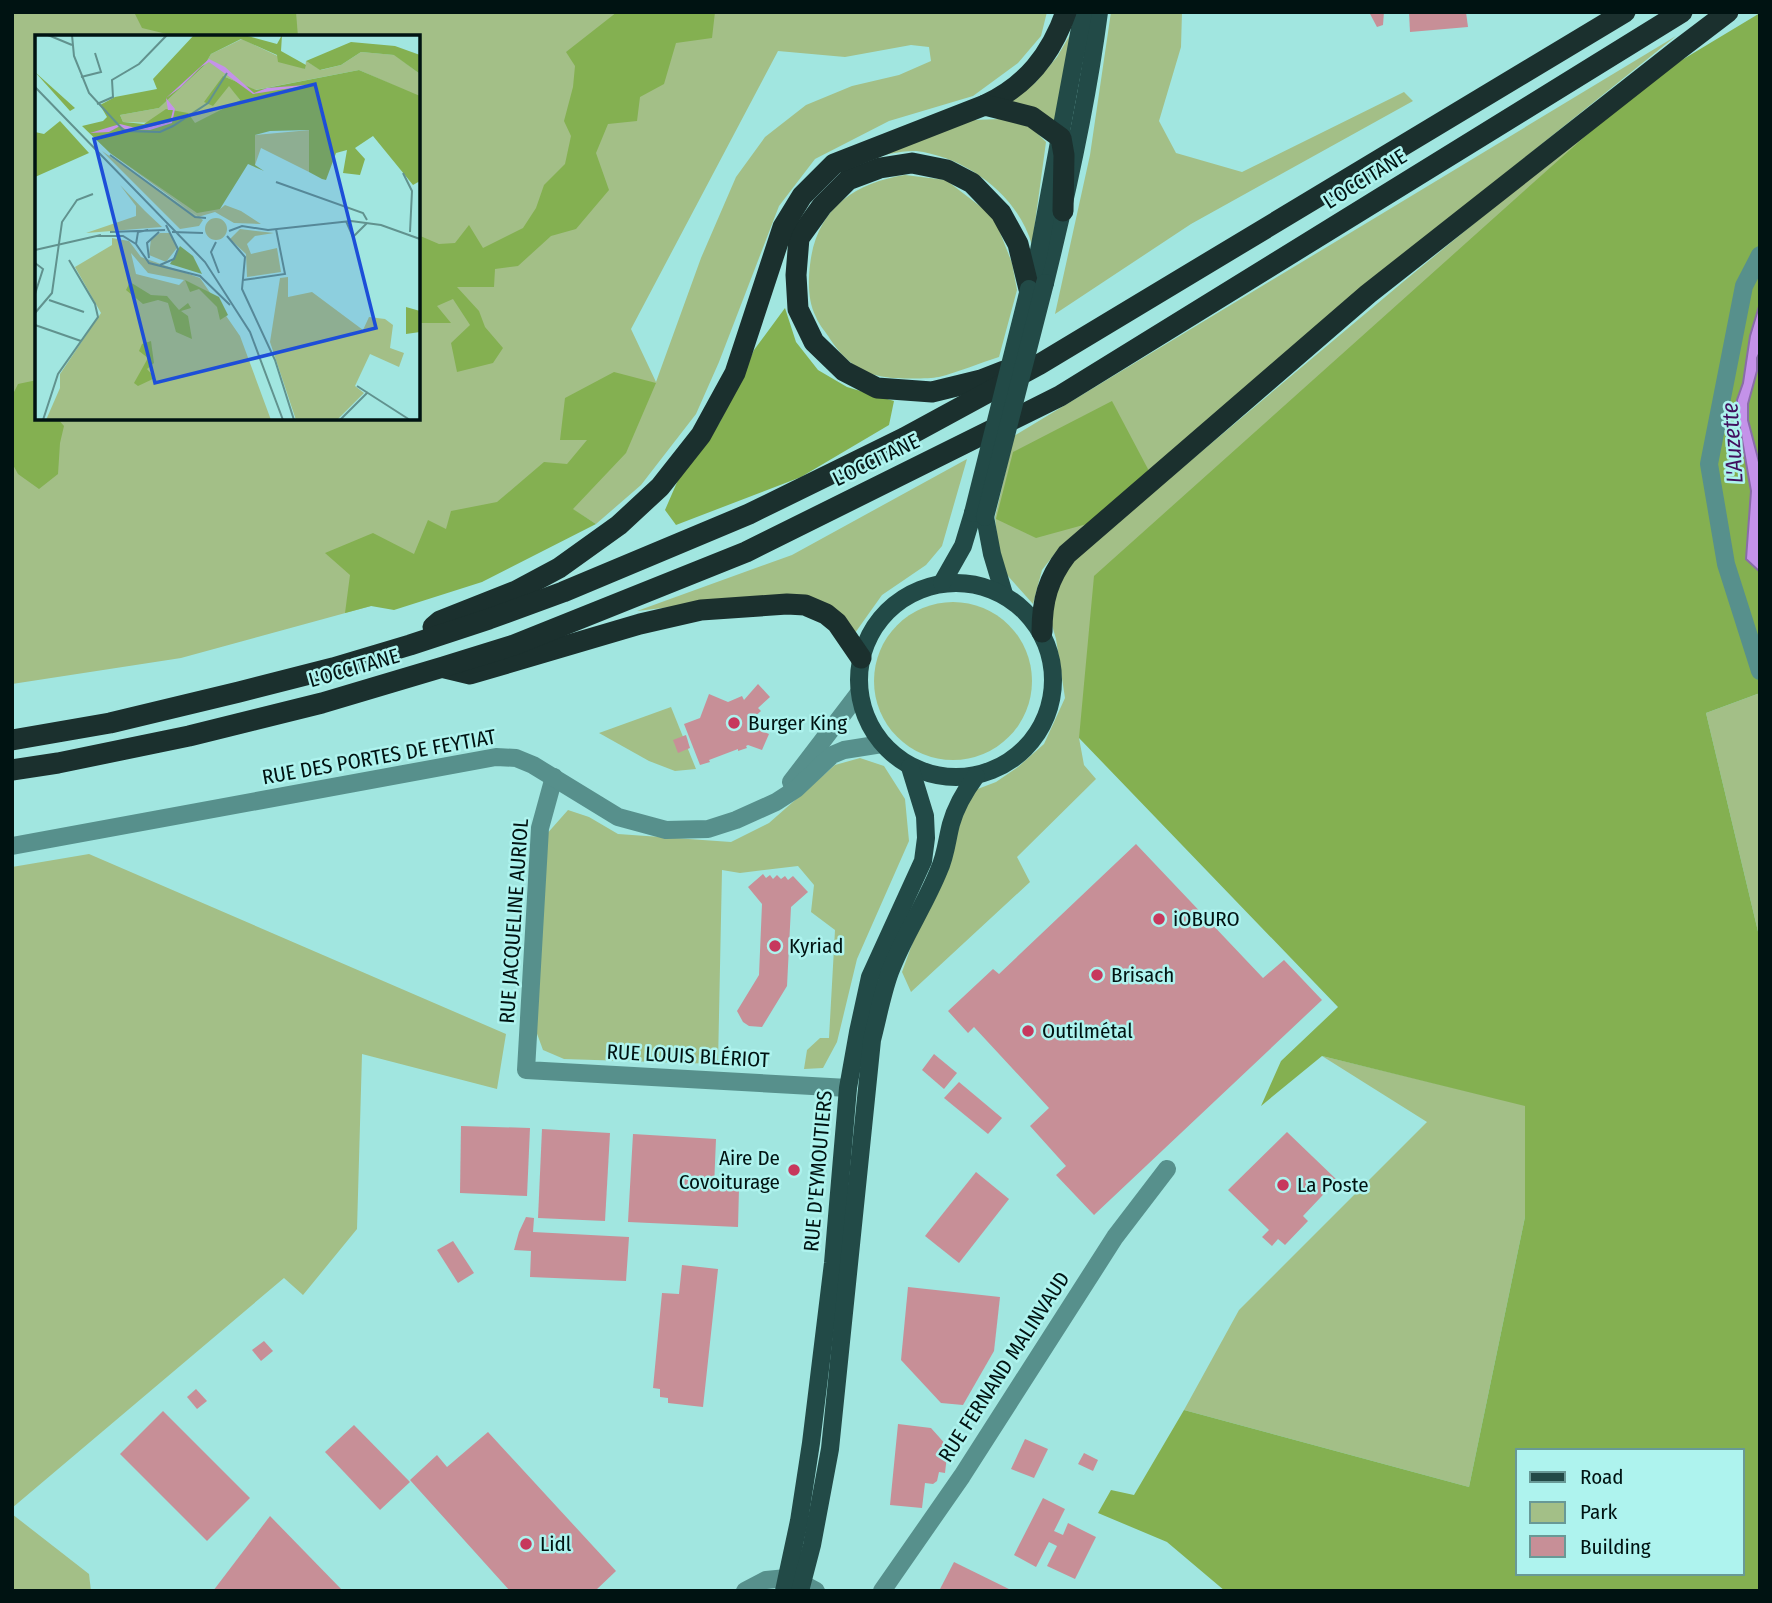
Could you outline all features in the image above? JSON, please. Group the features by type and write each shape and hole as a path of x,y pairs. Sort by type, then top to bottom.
{"highway":[{"path":"410,645 440,621 516,591 559,568 619,525 660,487 701,435 735,373 783,227 802,196 834,164 1004,96 1028,77 1059,34 1066,12"},
{"name":"L'OCCITANE","path":"12,740 149,714 333,668 410,645 563,592 749,514 904,438 1065,348 1625,12"},
{"name":"L'OCCITANE","path":"12,770 189,736 322,703 514,645 746,552 1060,396 1682,12"},
{"path":"1042,632 1042,612 1048,589 1055,570 1067,554 1368,294 1728,12"},
{"path":"985,105 1032,117 1061,138 1064,155 1063,211"},
{"path":"1037,286 1001,213 972,183 947,170 912,163 880,168 848,180 822,206 799,238 796,275 798,309 814,342 844,371 877,388 932,392 981,380 1065,348"},
{"path":"443,667 470,674 640,624 701,610 787,604 805,606 826,614 836,623 861,658"}],"main road":[{"path":"1037,286 1038,256 1083,12"},
{"path":"942,583 979,515 1037,286 1063,211 1093,62 1099,12"},
{"path":"979,515 1004,594"},
{"path":"942,583 974,583 1004,594 1019,604 1042,632 1052,660 1054,691 1045,721 1028,747 1004,765 976,776 942,777 910,767 882,744 867,720 859,693 861,658 871,631 890,608 914,592 942,583"},
{"name":"RUE D'EYMOUTIERS","path":"798,1587 799,1521 813,1431 833,1263 848,1088 870,977 923,861 925,816 910,767"},
{"path":"798,1587 812,1545 830,1449 872,1040 890,971 940,870 956,807 976,776"}],"street":[{"path":"1760,255 1744,286 1709,464 1726,564 1760,671"},
{"name":"RUE DES PORTES DE FEYTIAT","path":"776,802 859,693"},
{"name":"RUE DES PORTES DE FEYTIAT","path":"12,846 496,757 516,758 533,765 618,817 666,830 708,829 776,802 796,789 832,755 844,750 882,744"},
{"name":"RUE JACQUELINE AURIOL","path":"526,1070 540,828 554,777"},
{"name":"RUE LOUIS BLÉRIOT","path":"526,1070 848,1088"},
{"name":"RUE FERNAND MALINVAUD","path":"882,1591 962,1476 1115,1237 1167,1168"},
{"path":"745,1591 766,1580 798,1587"}],"green space":[{"path":"12,12 1047,12 1041,36 1018,63 973,96 889,121 815,159 779,206 696,414 641,485 596,524 572,509 371,606 181,658 12,684","holes":["911,45 929,47 931,61 899,75 852,86 806,105 765,137 736,177 701,258 656,382 631,329 778,51 845,57"]},
{"path":"134,12 296,12 298,35 171,35 142,28"},
{"path":"617,12 715,12 712,38 676,43 664,84 640,97 637,121 608,124 596,153 609,190 576,229 551,236 518,266 495,269 494,287 457,287 479,311 485,327 503,348 493,363 457,372 451,343 470,325 453,299 437,306 451,323 420,323 420,236 439,244 455,243 469,225 483,248 523,228 536,208 544,185 565,164 571,136 564,121 573,87 575,66 566,52"},
{"path":"1111,12 1182,12 1181,47 1159,121 1176,153 1242,172 1404,92 1413,101 1191,224 1055,314 1090,155"},
{"path":"1760,13 1760,693 1706,713 1760,940 1760,1591 1225,1591 1167,1542 1098,1513 1111,1490 1134,1495 1184,1410 1469,1487 1525,1217 1525,1106 1322,1056 1261,1106 1281,1061 1338,1007 1079,738 1094,576 1647,81"},
{"path":"1074,28 1055,122 1006,102 1035,83 1057,57"},
{"path":"1676,36 1344,303 1060,547 1042,570 1033,604 1000,567 995,517 1014,436"},
{"path":"1647,81 1079,738 1084,765 1096,779 1017,857 1030,882 911,992 902,972 960,812 975,790 996,782 1044,744 1065,698 1056,639 1049,615 1060,573 1403,282"},
{"path":"1001,119 1027,123 1046,142 1032,245 1015,210 1002,195 971,170 953,161 916,151 868,158 973,120"},
{"path":"905,175 946,180 994,217 1012,263 1017,290 999,357 939,377 890,378 861,369 835,347 817,320 810,298 810,265 814,246 829,214 854,192 886,179"},
{"path":"785,308 796,342 818,370 847,387 894,401 889,425 801,477 676,525 665,510 678,480 720,422 754,350"},
{"path":"614,372 656,383 626,453 573,509 596,524 482,582 394,610 371,606 345,613 350,575 325,553 373,533 414,554 428,520 446,529 451,511 497,502 544,462 567,464 587,440 560,440 565,398"},
{"path":"35,380 35,420 59,420 64,426 58,474 39,489 18,474 12,463 12,396 18,384"},
{"path":"1112,401 1149,471 1087,524 1036,538 996,519 1013,452"},
{"path":"967,459 942,546 926,565 882,595 855,633 772,595 637,611 792,555"},
{"path":"953,602 983,608 1009,625 1026,651 1032,681 1026,711 1009,737 983,754 953,760 923,754 897,737 880,711 874,681 880,651 897,625 923,608"},
{"path":"1760,693 1760,940 1706,713"},
{"path":"671,707 696,769 675,771 649,761 599,733"},
{"path":"860,758 884,766 905,799 909,841 857,959 837,1042 823,1068 804,1069 807,1050 820,1038 829,1038 835,930 811,912 814,885 798,866 740,873 722,870 718,1064 564,1059 543,1050 536,1031 545,836 568,810 589,817 618,834 731,842 769,823 835,765"},
{"path":"89,854 506,1034 497,1089 362,1054 357,1229 303,1295 284,1278 12,1508 12,867"},
{"path":"1322,1056 1525,1105 1525,1217 1469,1487 1184,1410 1239,1310 1427,1122"},
{"path":"12,1514 89,1574 91,1591 12,1591"}],"shaded area":[{"path":"1760,303 1760,352 1748,404 1748,420 1760,466 1760,572 1746,559 1751,491 1737,400 1743,383 1750,336"}],"building":[{"path":"1369,12 1384,12 1383,25 1377,27"},
{"path":"1409,12 1466,12 1468,27 1410,32"},
{"path":"758,684 770,697 758,708 761,711 751,720 755,728 769,734 762,750 748,745 747,748 738,749 700,765 684,724 700,718 709,694 728,702 742,696 744,700"},
{"path":"686,735 690,748 678,753 673,740"},
{"path":"1136,844 1263,978 1284,960 1322,1000 1094,1215 1056,1175 1066,1166 1030,1126 1049,1108 974,1027 968,1033 948,1011 993,969 999,974"},
{"name":"Kyriad","path":"763,874 766,878 770,875 773,879 777,875 781,879 785,876 788,880 793,876 808,892 791,907 787,986 762,1027 749,1026 743,1022 737,1011 759,975 762,904 748,887"},
{"path":"934,1054 957,1073 944,1089 922,1070"},
{"path":"959,1082 1002,1118 988,1134 944,1098"},
{"path":"461,1126 530,1128 527,1196 460,1193"},
{"path":"542,1129 610,1133 605,1221 538,1218"},
{"name":"La Poste","path":"1287,1132 1337,1180 1303,1216 1308,1221 1285,1245 1278,1239 1272,1246 1262,1237 1269,1230 1228,1190"},
{"path":"633,1134 716,1139 714,1187 739,1188 738,1227 628,1222"},
{"path":"976,1172 1009,1199 959,1263 925,1236"},
{"path":"526,1217 534,1218 533,1232 629,1237 626,1281 530,1277 531,1251 514,1250"},
{"path":"453,1241 474,1273 458,1283 437,1250"},
{"path":"682,1265 718,1269 703,1407 668,1403 668,1398 660,1397 660,1389 653,1388 662,1293 679,1294"},
{"path":"908,1287 1000,1297 994,1351 963,1405 941,1403 901,1360"},
{"path":"264,1341 273,1351 261,1361 252,1350"},
{"path":"196,1389 207,1401 197,1409 187,1397"},
{"path":"163,1411 250,1498 207,1541 120,1454"},
{"path":"898,1424 931,1428 948,1447 945,1473 939,1472 937,1481 933,1484 925,1483 922,1508 890,1505"},
{"path":"354,1425 410,1482 380,1510 325,1452"},
{"path":"955,1428 962,1436 955,1442 949,1434"},
{"path":"488,1432 616,1571 595,1591 510,1591 410,1480 437,1455 447,1467"},
{"path":"1025,1439 1048,1449 1034,1478 1011,1469"},
{"path":"1084,1453 1098,1460 1093,1471 1078,1464"},
{"path":"1043,1498 1065,1509 1054,1531 1063,1535 1068,1523 1096,1537 1075,1579 1047,1566 1057,1546 1049,1542 1036,1567 1014,1555"},
{"path":"270,1516 343,1591 213,1591"},
{"path":"954,1562 1013,1591 939,1591"}],"place":[{"name":"Burger King","path":"734,723"},
{"name":"iOBURO","path":"1159,919"},
{"name":"Kyriad","path":"775,946"},
{"name":"Brisach","path":"1097,975"},
{"name":"Outilmétal","path":"1028,1031"},
{"name":"Aire De Covoiturage","path":"794,1170"},
{"name":"La Poste","path":"1283,1185"},
{"name":"Lidl","path":"526,1544"}],"water label":[{"name":"L'Auzette","path":"1732,443"}]}
